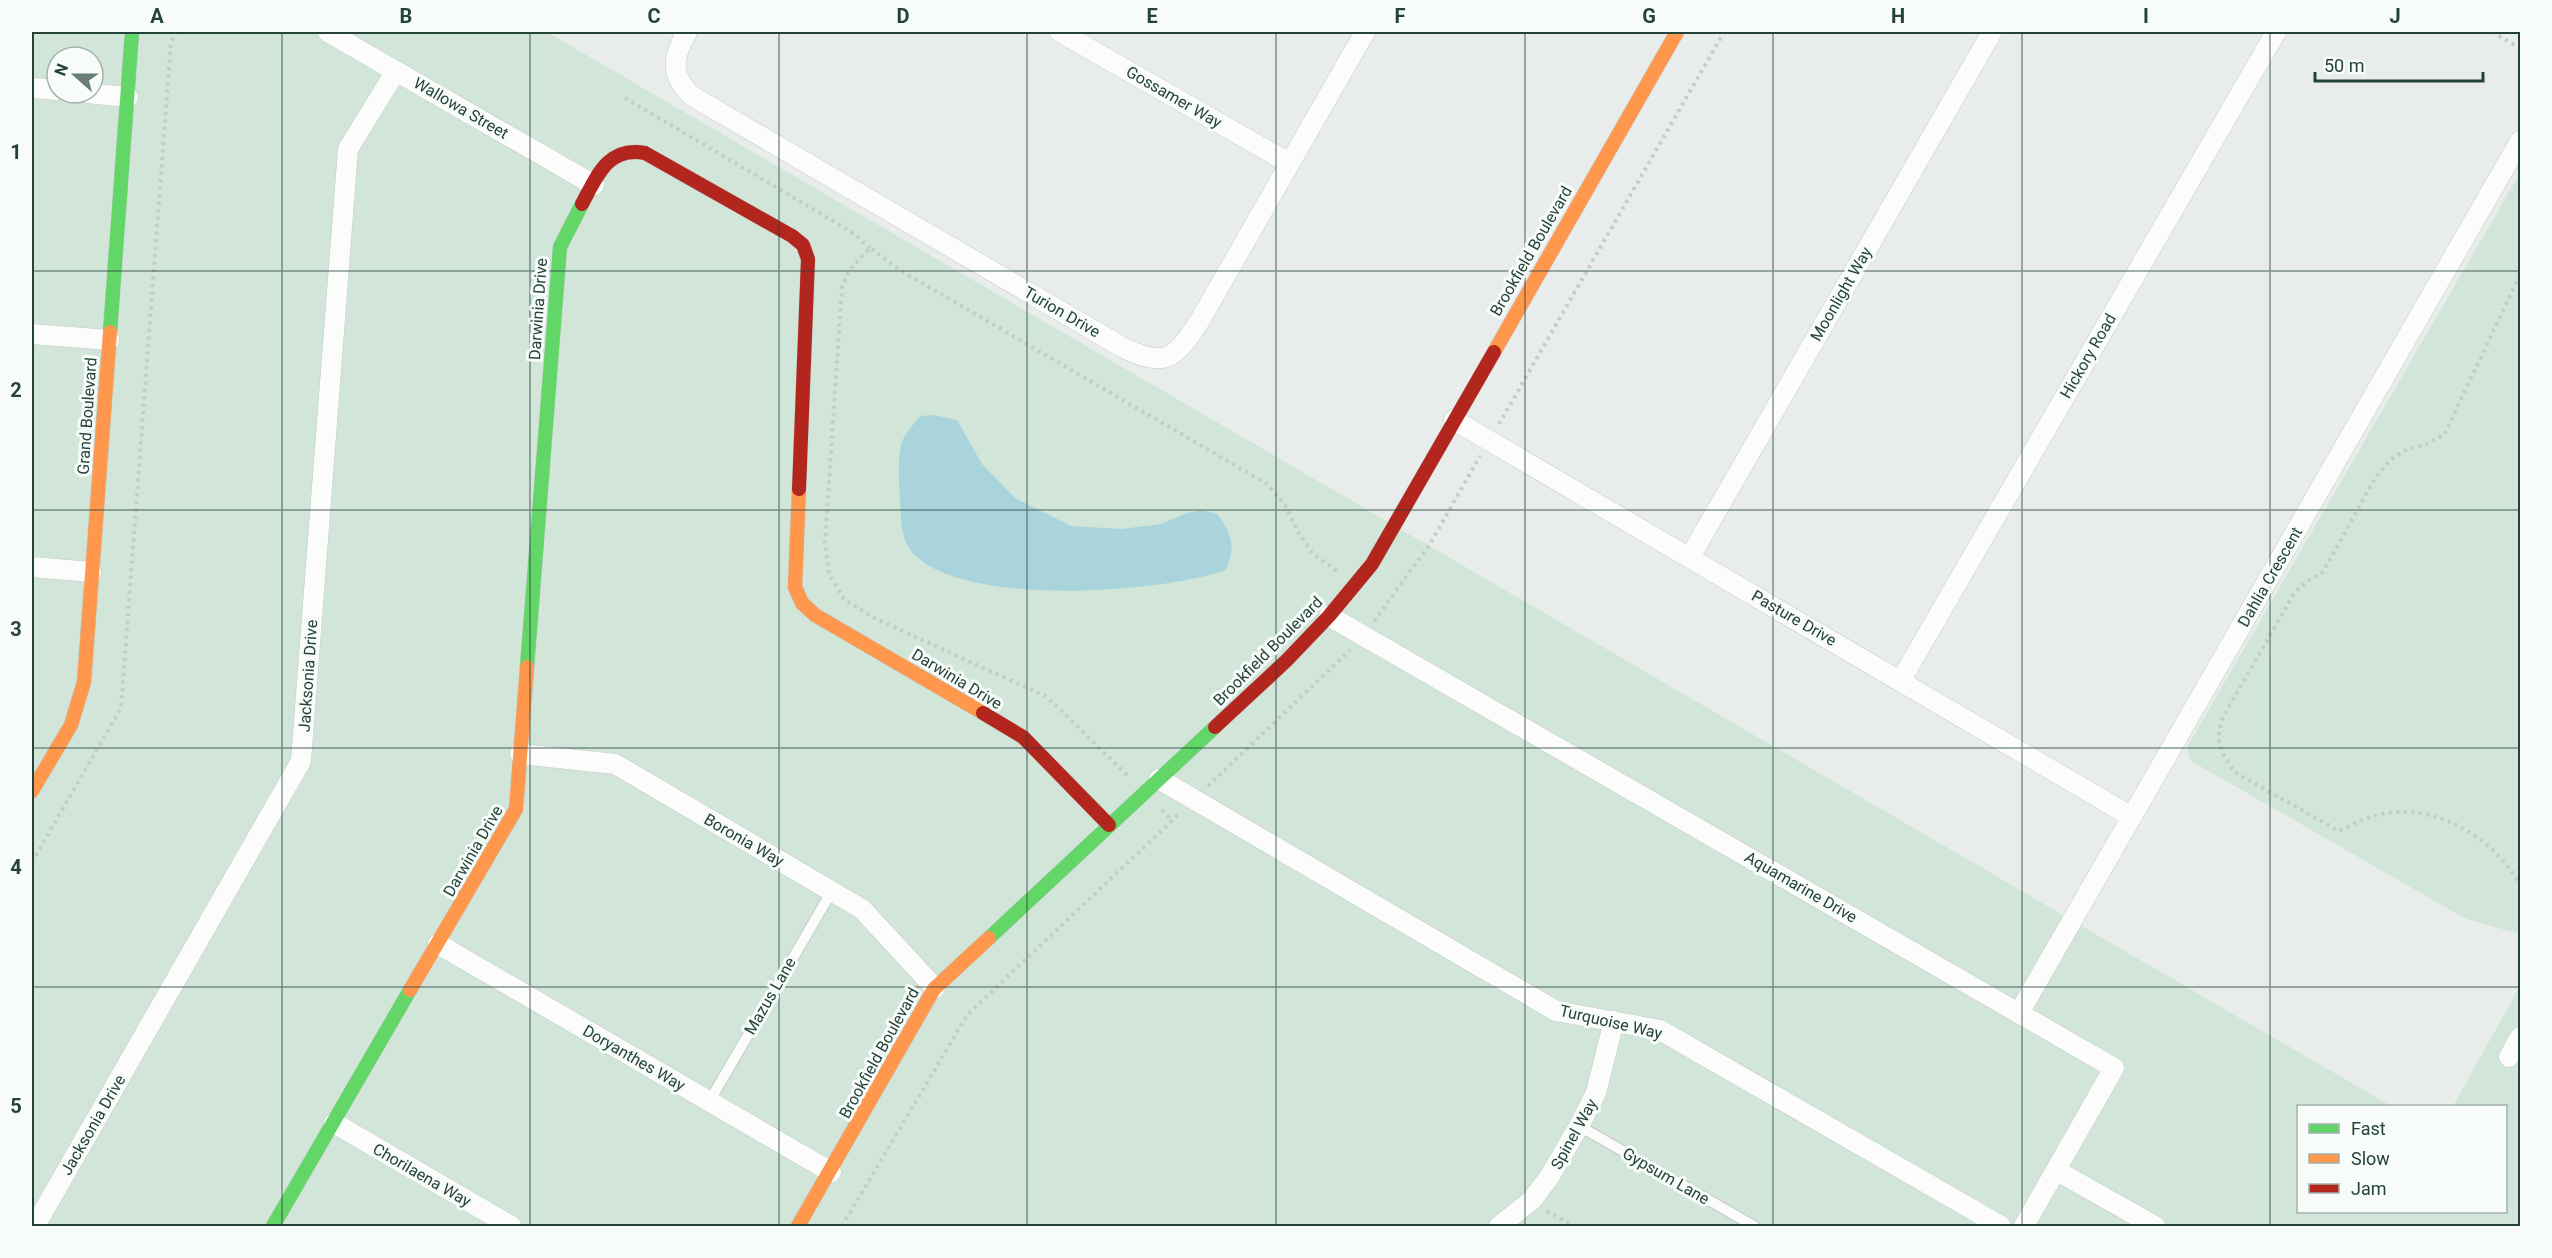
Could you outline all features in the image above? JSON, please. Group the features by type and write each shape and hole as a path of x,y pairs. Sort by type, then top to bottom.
{"street":[{"name":"Grand Boulevard","path":"32,791 82,701 132,32"},
{"name":"Wallowa Street","path":"328,32 594,185"},
{"name":"Turion Drive","path":"687,32 676,56 675,70 680,85 692,96 1122,347 1142,357 1156,360 1171,356 1184,346 1365,32"},
{"name":"Gossamer Way","path":"1060,32 1289,163"},
{"name":"Brookfield Boulevard","path":"798,1227 935,988 1287,660 1329,616 1371,564 1677,32"},
{"name":"Moonlight Way","path":"1689,557 1992,32"},
{"name":"Hickory Road","path":"1901,680 2276,32"},
{"name":"Jacksonia Drive","path":"35,1227 301,761 348,149 396,71"},
{"path":"105,95 128,97"},
{"name":"Dahlia Crescent","path":"2019,1013 2520,141"},
{"name":"Darwinia Drive","path":"273,1227 516,809 560,247 594,185 614,156 627,151 650,154 792,236 803,245 808,259 795,587 802,603 815,615 1023,737 1109,825"},
{"path":"32,334 109,340"},
{"name":"Pasture Drive","path":"1454,420 2132,817"},
{"path":"32,567 91,572"},
{"name":"Aquamarine Drive","path":"1329,616 2114,1068 2024,1227"},
{"name":"Boronia Way","path":"520,754 615,764 862,909 935,988"},
{"name":"Turquoise Way","path":"1151,786 1194,800 1556,1011 1660,1030 2001,1227"},
{"name":"Doryanthes Way","path":"438,944 831,1172"},
{"name":"Spinel Way","path":"1499,1227 1532,1200 1550,1176 1579,1126 1596,1093 1614,1021"},
{"path":"2509,1057 2520,1037"},
{"name":"Chorilaena Way","path":"334,1123 511,1227"},
{"path":"2057,1171 2155,1227"}],"lane":[{"name":"Mazus Lane","path":"709,1101 832,891"},
{"name":"Gypsum Lane","path":"1579,1126 1754,1227"}],"path":[{"path":"32,862 121,708 171,42 177,32"},
{"path":"842,1227 967,1015 1194,800 1363,634 1384,608 1430,544 1724,32"},
{"path":"2492,32 2520,48"},
{"path":"625,98 841,225 898,269 1267,484 1285,505 1312,553 1356,583 1384,608"},
{"path":"870,248 851,268 842,286 825,543 829,574 844,599 872,617 1047,697 1151,786 1172,821"},
{"path":"2520,275 2444,435 2424,445 2407,449 2390,460 2375,478 2323,572 2306,582 2289,601 2223,717 2219,732 2222,752 2235,772 2339,831 2360,819 2383,813 2420,814 2447,821 2474,835 2495,850 2520,885"},
{"path":"1532,1200 1574,1227"}],"green space":[{"path":"32,32 547,32 2389,1105 2297,1105 2297,1213 2507,1213 2507,1105 2454,1105 2520,986 2520,1226 32,1226"},
{"path":"2520,173 2520,934 2466,919 2191,761 2187,747"}],"water":[{"path":"934,415 957,420 982,464 1015,498 1071,526 1122,529 1161,524 1187,513 1202,510 1217,514 1229,534 1232,547 1226,570 1156,585 1064,591 1017,589 974,582 938,570 913,553 903,535 899,479 899,455 903,439 920,416"}],"traffic: fast":[{"path":"110,332 132,32"},
{"path":"527,667 560,247 582,204"},
{"path":"989,938 1215,727"},
{"path":"273,1226 410,990"}],"traffic: slow":[{"path":"1494,352 1677,32"},
{"path":"32,791 71,725 84,682 110,332"},
{"path":"799,489 795,587 802,603 815,615 983,713"},
{"path":"410,990 516,809 527,667"},
{"path":"798,1226 934,989 989,938"}],"traffic: jam":[{"path":"582,204 605,165 622,154 645,153 792,236 803,245 808,259 799,489"},
{"path":"1215,727 1287,660 1329,616 1372,564 1494,352"},
{"path":"983,713 1023,737 1109,825"}]}
